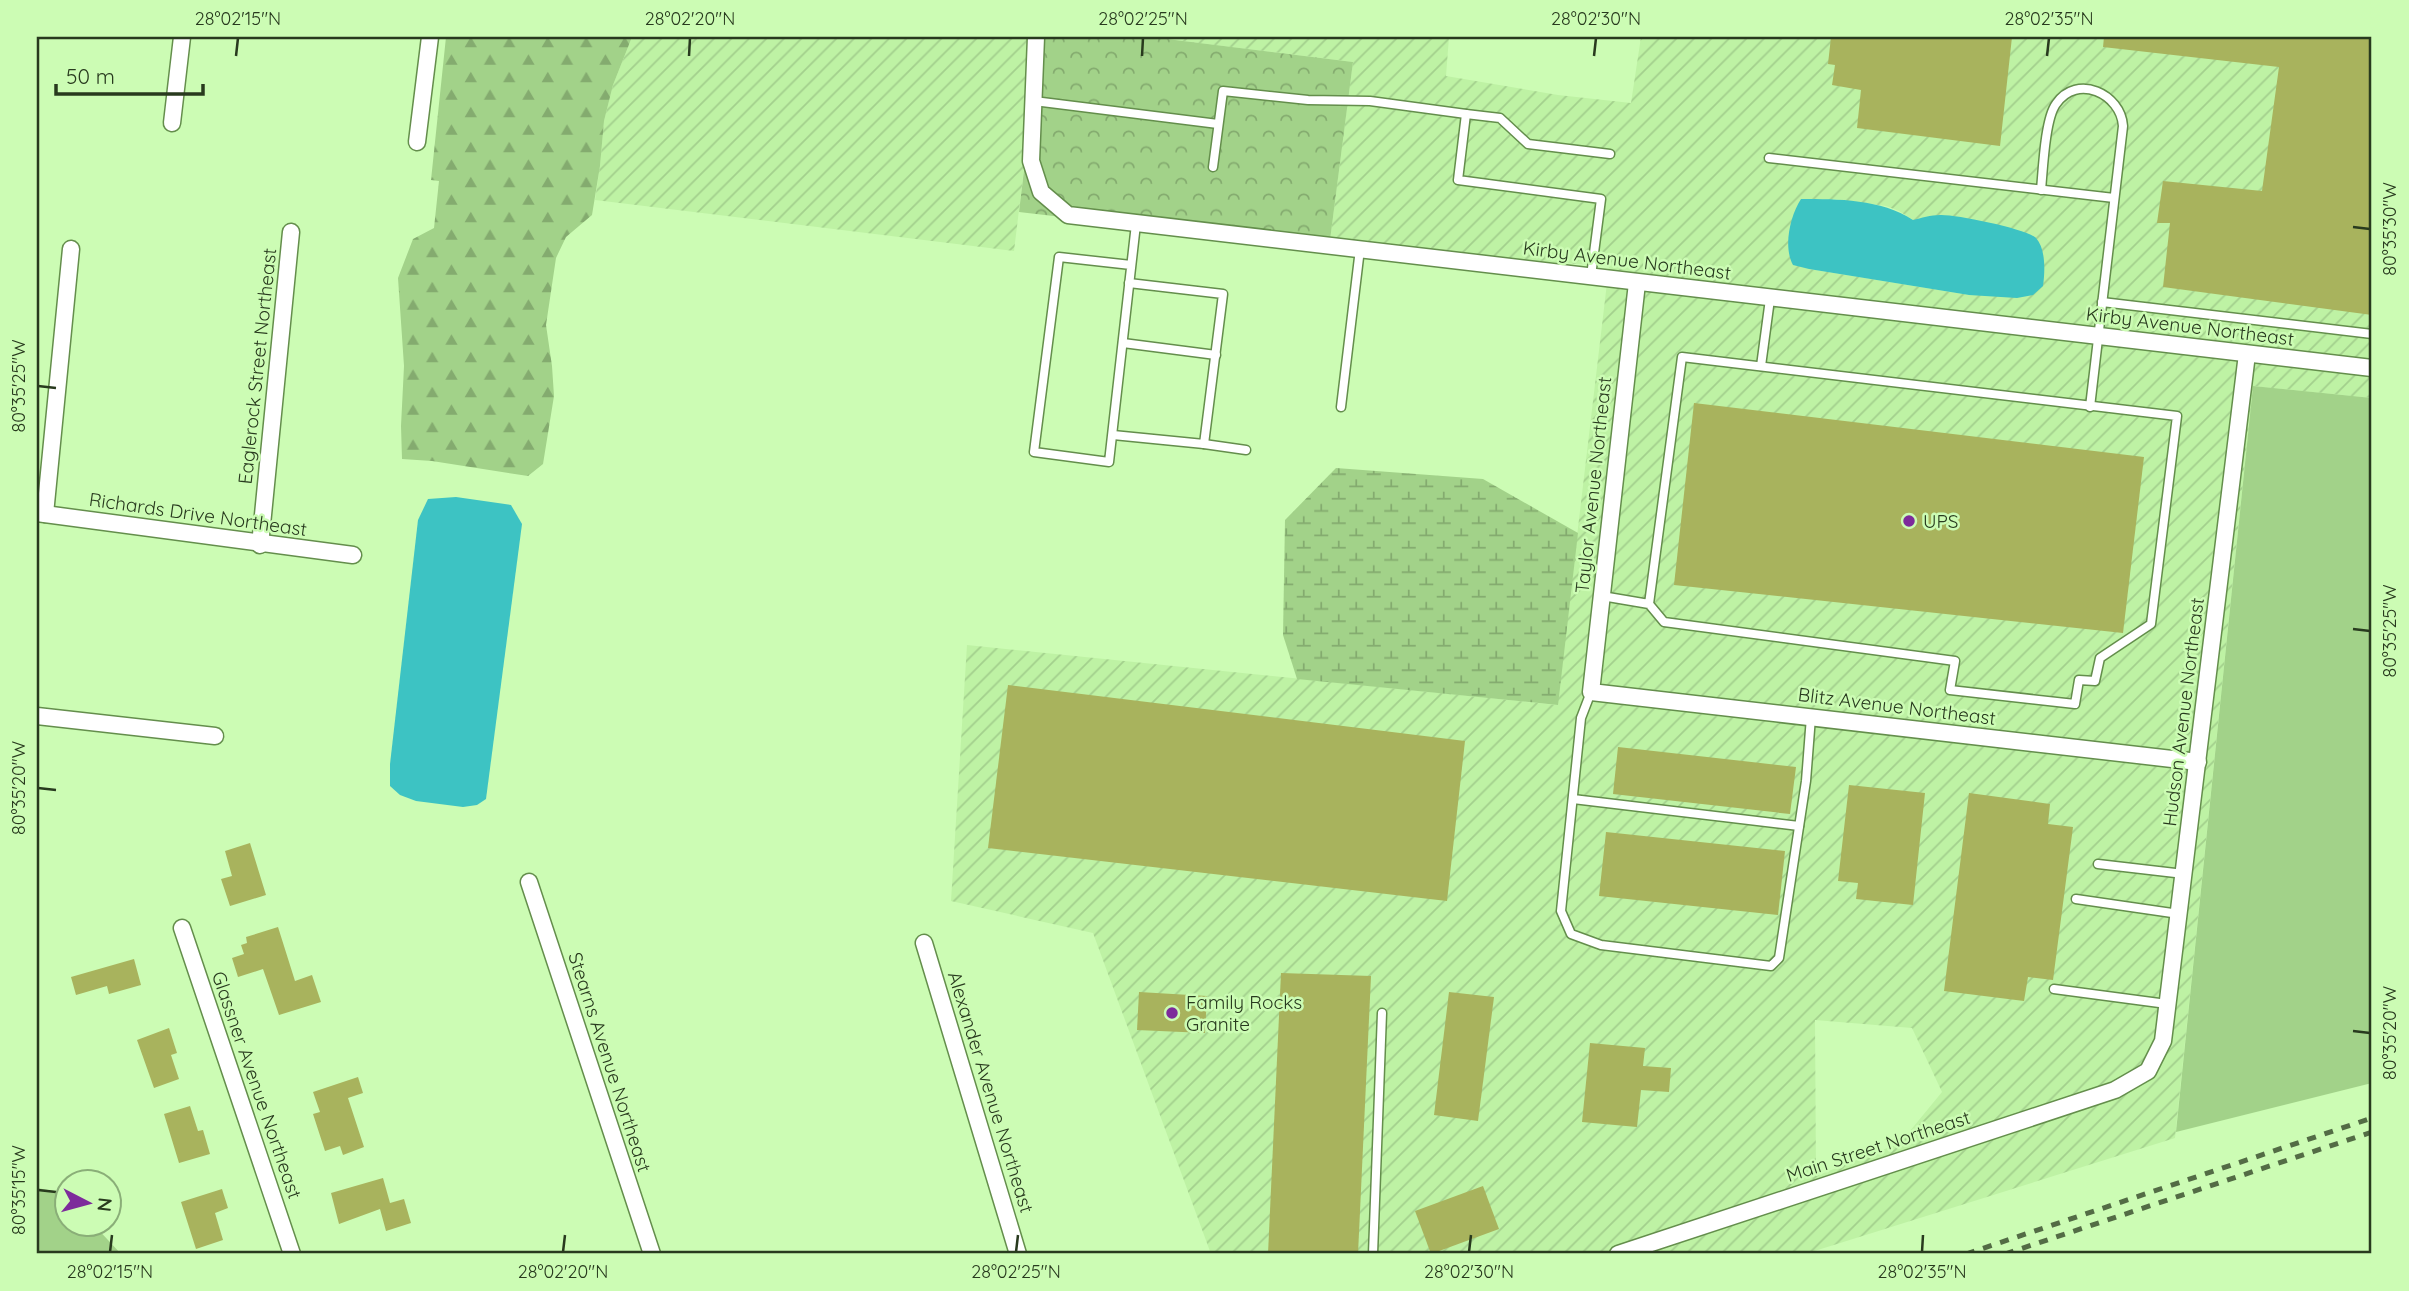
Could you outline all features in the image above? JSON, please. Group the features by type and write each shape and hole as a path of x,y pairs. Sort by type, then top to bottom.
{"street":[{"path":"172,122 183,37"},
{"path":"417,142 430,37"},
{"name":"Kirby Avenue Northeast","path":"1037,37 1031,161 1041,192 1069,215 2372,368"},
{"name":"Eaglerock Street Northeast","path":"260,545 290,232"},
{"path":"41,514 71,249"},
{"name":"Taylor Avenue Northeast","path":"1591,691 1637,283"},
{"name":"Hudson Avenue Northeast","path":"2148,1071 2162,1041 2247,354"},
{"name":"Richards Drive Northeast","path":"41,514 260,545 353,555"},
{"name":"Blitz Avenue Northeast","path":"1591,691 2198,762"},
{"path":"37,716 215,736"},
{"name":"Stearns Avenue Northeast","path":"529,883 652,1254"},
{"name":"Glassner Avenue Northeast","path":"182,928 292,1254"},
{"name":"Alexander Avenue Northeast","path":"924,943 1018,1254"},
{"name":"Main Street Northeast","path":"1618,1254 2115,1090 2148,1071"}],"lane":[{"path":"2041,190 2050,116 2056,103 2075,90 2087,89 2107,96 2122,115 2123,127 2091,407"},
{"path":"1213,167 1223,92 1308,100 1370,101 1500,118 1528,144 1610,153"},
{"path":"1033,101 1218,124"},
{"path":"1466,114 1458,180 1601,199 1591,276"},
{"path":"1769,158 2114,198"},
{"path":"1131,265 1059,257 1034,452 1109,462 1136,223"},
{"path":"1341,407 1360,249"},
{"path":"1129,283 1223,294 1204,444"},
{"path":"1761,366 1770,299"},
{"path":"2102,302 2372,334"},
{"path":"1122,343 1216,355"},
{"path":"1602,596 1649,604 1664,622 1955,662 1950,690 2075,704 2079,680 2095,681 2100,658 2151,624 2177,416 1682,357 1649,604"},
{"path":"1113,435 1246,450"},
{"path":"1591,691 1581,718 1562,911 1572,934 1601,945 1771,966 1779,958 1806,781 1811,717"},
{"path":"1573,799 1799,826"},
{"path":"2098,864 2184,874"},
{"path":"2076,899 2179,914"},
{"path":"2054,989 2167,1004"},
{"path":"1373,1254 1382,1013"}],"shaded area":[{"path":"632,37 1040,37 1014,251 595,200 604,121 613,85"},
{"path":"1151,37 1449,37 1446,76 1558,95 1631,103 1641,37 2372,37 2372,398 2253,386 2175,1138 1805,1254 1211,1254 1093,933 951,901 967,645 1557,705 1609,266 1329,248 1353,62","holes":["1833,199 1886,206 1913,220 1969,295 1809,269","1815,1020 1912,1028 1942,1092 1900,1143 1816,1176"]}],"green space":[{"path":"446,37 632,37 613,85 604,121 592,215 566,237 556,258 546,325 554,396 543,464 528,476 402,459 404,366 398,278 413,239 434,228 439,181 431,180"},
{"path":"1040,37 1151,37 1353,62 1329,248 1019,212"},
{"path":"2253,386 2372,398 2372,1083 2176,1132"},
{"path":"1336,468 1483,479 1578,533 1558,705 1297,679 1283,635 1285,520"},
{"path":"37,1188 52,1191 52,1238 106,1238 121,1254 37,1254"}],"water":[{"path":"1801,199 1859,202 1887,208 1913,220 1948,215 2020,230 2036,238 2042,248 2043,286 2033,295 2017,298 1969,295 1793,265 1788,249 1789,232"},
{"path":"456,497 511,505 522,524 486,799 477,805 463,807 416,801 400,795 390,786 390,764 418,520 428,499"}],"building":[{"path":"1831,37 2012,37 2000,146 1857,128 1861,90 1832,85 1835,65 1828,64"},
{"path":"2104,37 2372,37 2372,315 2163,287 2170,223 2157,223 2163,181 2262,191 2279,67 2103,47"},
{"name":"UPS","path":"1694,403 2144,457 2123,633 1674,585"},
{"path":"1008,685 1465,741 1447,901 988,848"},
{"path":"1618,747 1796,767 1790,814 1613,794"},
{"path":"1849,785 1925,793 1913,905 1856,899 1858,883 1838,881"},
{"path":"1969,793 2050,804 2048,824 2073,827 2053,980 2028,977 2024,1001 1944,991"},
{"path":"1606,832 1785,851 1778,915 1599,896"},
{"path":"250,843 266,895 230,906 221,879 232,876 225,851"},
{"path":"278,927 295,981 312,975 321,1002 279,1015 263,969 238,977 232,958 244,954 241,945 247,943 246,937"},
{"path":"134,959 141,985 109,994 107,986 76,995 71,977"},
{"path":"1281,973 1371,976 1358,1254 1268,1254"},
{"name":"Family Rocks Granite","path":"1139,992 1207,996 1205,1033 1137,1030"},
{"path":"1449,992 1494,997 1478,1121 1434,1115"},
{"path":"169,1028 177,1053 171,1055 179,1079 154,1088 137,1040"},
{"path":"1590,1043 1645,1048 1643,1066 1671,1068 1669,1092 1641,1090 1637,1127 1582,1122"},
{"path":"358,1077 363,1093 348,1098 364,1147 343,1155 340,1146 325,1151 313,1114 320,1112 313,1092"},
{"path":"190,1106 198,1131 203,1130 210,1154 179,1163 164,1114"},
{"path":"383,1178 390,1203 404,1199 411,1223 386,1231 380,1209 339,1224 331,1193"},
{"path":"1483,1186 1499,1229 1431,1254 1415,1211"},
{"path":"222,1189 228,1208 215,1213 223,1240 196,1249 181,1202"}],"railway":[{"path":"1966,1254 2372,1118"},
{"path":"2005,1254 2372,1132"}],"place":[{"name":"UPS","path":"1909,521"},
{"name":"Family Rocks Granite","path":"1172,1013"}]}
